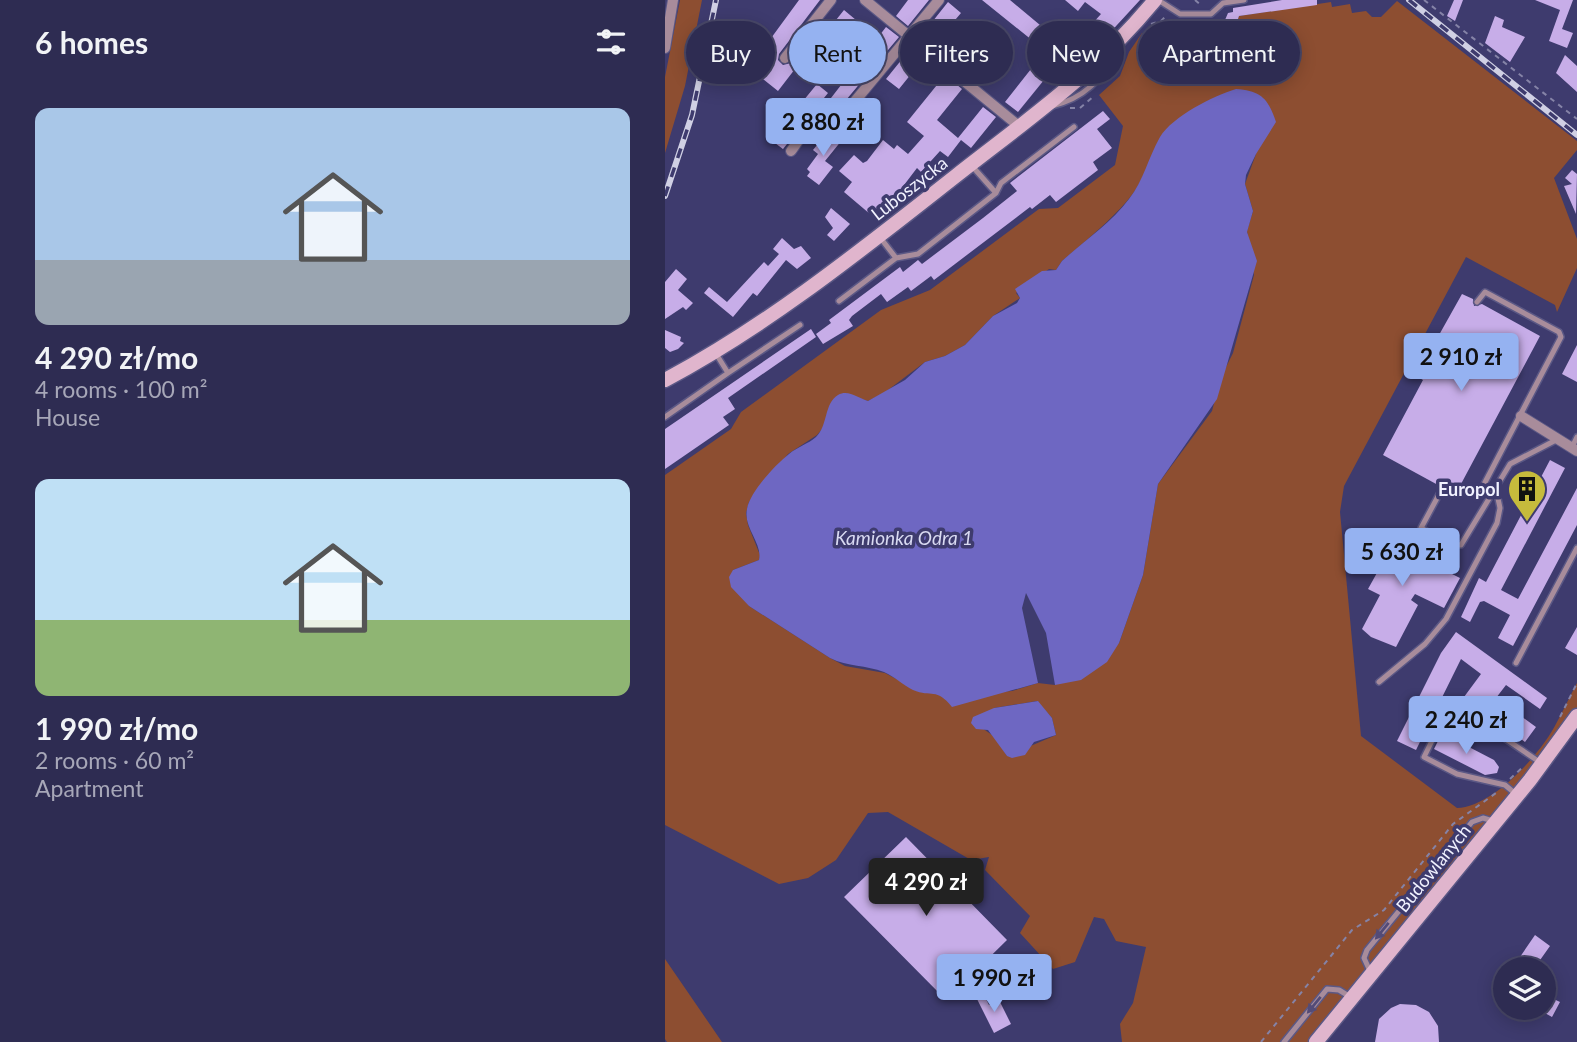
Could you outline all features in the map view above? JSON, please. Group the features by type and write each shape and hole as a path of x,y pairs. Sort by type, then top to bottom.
{"street":[{"path":"665,48 674,0"},
{"path":"785,58 831,0"},
{"path":"865,0 900,29"},
{"path":"922,21 939,0"},
{"name":"Luboszycka","path":"665,380 814,285 879,236 1046,107 1116,47 1157,0"},
{"path":"791,150 818,116 846,112 900,47"},
{"path":"968,84 1020,127"},
{"path":"1521,416 1574,449"},
{"name":"Budowlanych","path":"1315,1042 1496,822 1517,795 1537,761 1577,716"}],"lane":[{"path":"1157,0 1179,14 1212,14 1223,4 1244,0"},
{"path":"839,301 896,258 918,254 996,193 1000,183 1074,127"},
{"path":"971,164 996,193"},
{"path":"879,236 896,258"},
{"path":"1458,488 1473,495 1481,490 1561,337 1559,332 1485,292 1477,302"},
{"path":"665,417 800,325"},
{"path":"714,351 728,373"},
{"path":"1574,449 1577,437"},
{"path":"1443,487 1421,528 1450,544 1461,545 1510,464 1559,439"},
{"path":"1379,682 1425,643 1446,619 1497,523 1500,508 1496,488"},
{"path":"1516,663 1577,548"},
{"path":"1517,795 1505,785 1457,774 1424,757 1451,702 1537,761"},
{"path":"1285,1042 1327,989 1339,990 1352,998"}],"path":[{"path":"1424,0 1577,119"},
{"path":"1161,21 1171,10"},
{"path":"1070,108 1081,108 1093,99 1095,91"},
{"path":"1557,723 1577,683"},
{"path":"1261,1042 1352,930 1384,910 1453,824 1537,761"}],"shaded area":[{"path":"680,0 702,0 698,21 686,21 686,81 665,153 665,77"},
{"path":"1397,1 1577,141 1577,150 1554,178 1577,239 1577,268 1557,312 1555,305 1466,257 1344,486 1340,512 1361,736 1457,808 1486,799 1515,777 1550,735 1577,683 1577,716 1316,1042 1122,1042 1120,1024 1133,1003 1146,947 1116,941 1104,919 1094,917 1075,962 1053,969 1020,933 1030,916 985,870 989,857 971,860 888,812 868,813 836,860 808,878 779,884 665,825 665,475 731,429 741,412 881,310 930,290 1039,209 1058,208 1115,165 1123,126 1099,95 1111,84 1124,84 1124,65 1138,39 1138,84 1300,84 1300,21 1237,21 1239,16 1331,2 1332,7 1350,4 1352,13 1366,11 1372,17 1381,17","holes":["1185,116 1256,154 1245,184 1253,211 1247,231 1254,275 1233,353 1221,377 1212,411 1158,484 1143,575 1119,643 1055,685 1038,683 1012,691 943,696 934,692 921,692 885,673 845,666 749,606 733,570 759,560 760,555 748,525 746,513 749,502 788,454 817,435 824,427 830,407 858,398 868,401 884,393 925,362 945,356 965,345 993,316 1020,298 1016,293 1049,269 1056,270 1062,261 1104,225 1136,190 1165,134","1037,701 1052,718 1056,735 1007,756 995,737 982,728 994,708"]},
{"path":"665,959 722,1042 667,1042"}],"water":[{"name":"Kamionka Odra 1","path":"1236,89 1262,97 1276,122 1246,175 1245,184 1253,211 1247,232 1257,261 1217,399 1158,484 1143,575 1119,643 1107,662 1081,680 1055,685 1046,633 1026,593 1022,608 1038,683 952,707 942,697 913,690 884,672 830,658 749,606 731,587 729,577 733,570 759,560 758,548 748,523 749,502 777,465 820,432 830,403 842,393 868,401 905,380 925,362 945,356 965,345 993,316 1017,303 1020,298 1015,289 1042,271 1056,270 1062,261 1122,208 1134,192 1166,129 1194,108"},
{"path":"1038,701 1052,718 1056,735 1034,742 1025,755 1012,758 1007,756 988,730 976,729 971,723 973,717 994,708"}],"building":[{"path":"799,0 820,0 804,21 789,21 789,41 779,54 778,60 783,65 789,64 789,77 778,91 769,84 775,84 775,33"},
{"path":"908,0 929,0 912,21 902,21 896,16"},
{"path":"982,0 1010,0 1035,21 1027,21 1027,36 1013,25 1013,21 1008,21"},
{"path":"1065,0 1140,0 1121,21 1095,21 1101,14 1085,2 1078,11"},
{"path":"1282,0 1317,0 1317,5 1239,16 1237,21 1215,21 1225,20 1228,13 1233,12 1233,8"},
{"path":"1454,0 1463,0 1455,21 1447,16"},
{"path":"1535,0 1573,0 1562,29 1573,33 1567,48 1549,41 1560,10"},
{"path":"948,2 961,13 954,21 933,21"},
{"path":"844,10 855,21 835,21"},
{"path":"1495,16 1504,20 1502,27 1525,37 1510,62 1485,43"},
{"path":"886,27 899,37 886,52"},
{"path":"1565,55 1577,66 1577,92 1556,73"},
{"path":"900,62 900,84 903,84 899,89 886,79"},
{"path":"1027,74 1027,84 1041,84 1018,112 1005,102"},
{"path":"817,84 828,93 783,149 771,140"},
{"path":"842,84 859,84 841,106 831,98"},
{"path":"938,84 956,84 962,89 937,120 958,138 983,107 996,117 971,148 961,140 948,157 940,151 921,172 917,168 901,189 870,214 844,192 852,182 839,171 854,155 863,163 867,161 883,140 894,149 897,145 908,154 924,136 907,122"},
{"path":"1103,111 1110,119 1097,129 1112,148 1093,162 1098,170 1056,202 1050,195 1032,209 1030,207 934,280 931,276 911,291 908,287 887,302 881,294 852,316 849,320 853,326 823,344 816,334 831,323 829,320 900,267 903,272 918,260 922,264 983,218 1017,191 1010,183"},
{"path":"829,130 842,140 825,161 833,167 819,185 807,176 810,172 807,169 818,154 813,150"},
{"path":"1572,170 1577,174 1576,214 1564,186 1572,184 1565,178"},
{"path":"831,208 850,224 834,241 827,235 833,228 825,217"},
{"path":"782,238 794,249 801,246 811,258 797,269 786,260 757,296 753,293 733,317 704,293 709,287 727,302 764,262 768,266 779,254 773,249"},
{"path":"676,269 687,279 678,290 693,303 686,310 683,307 665,319 665,282"},
{"path":"1462,294 1473,299 1474,306 1482,304 1540,336 1461,484 1454,485 1456,494 1448,489 1445,482 1438,485 1383,455 1423,380 1416,376"},
{"path":"811,329 816,337 728,398 735,409 723,417 729,425 665,469 665,429"},
{"path":"665,330 681,337 680,341 684,343 678,349 670,352 665,348"},
{"path":"1577,345 1577,382 1562,374"},
{"path":"1550,460 1565,468 1501,590 1518,599 1577,488 1577,525 1513,646 1498,638 1510,615 1484,601 1480,602 1470,622 1461,617 1479,578 1486,582"},
{"path":"1373,535 1438,566 1441,560 1451,565 1448,572 1460,578 1444,608 1415,594 1411,600 1418,605 1396,647 1371,637 1362,629 1380,595 1368,589 1378,571 1359,561"},
{"path":"1577,627 1577,655 1565,648"},
{"path":"1456,632 1547,698 1540,709 1506,685 1496,698 1536,727 1525,742 1464,697 1481,674 1461,659 1416,750 1397,741 1441,653"},
{"path":"1442,733 1494,760 1499,767 1497,773 1485,775 1434,749"},
{"path":"906,837 1007,940 946,1000 844,897"},
{"path":"1535,935 1550,946 1542,957 1520,957"},
{"path":"984,995 989,1005 999,1000 1011,1024 994,1033 977,999"},
{"path":"1400,1004 1416,1005 1429,1012 1438,1026 1439,1042 1375,1042 1379,1019"}],"railway":[{"path":"665,196 692,115 716,0"},
{"path":"1409,0 1577,135"}],"place":[{"name":"Europol","path":"1527,523"}]}
